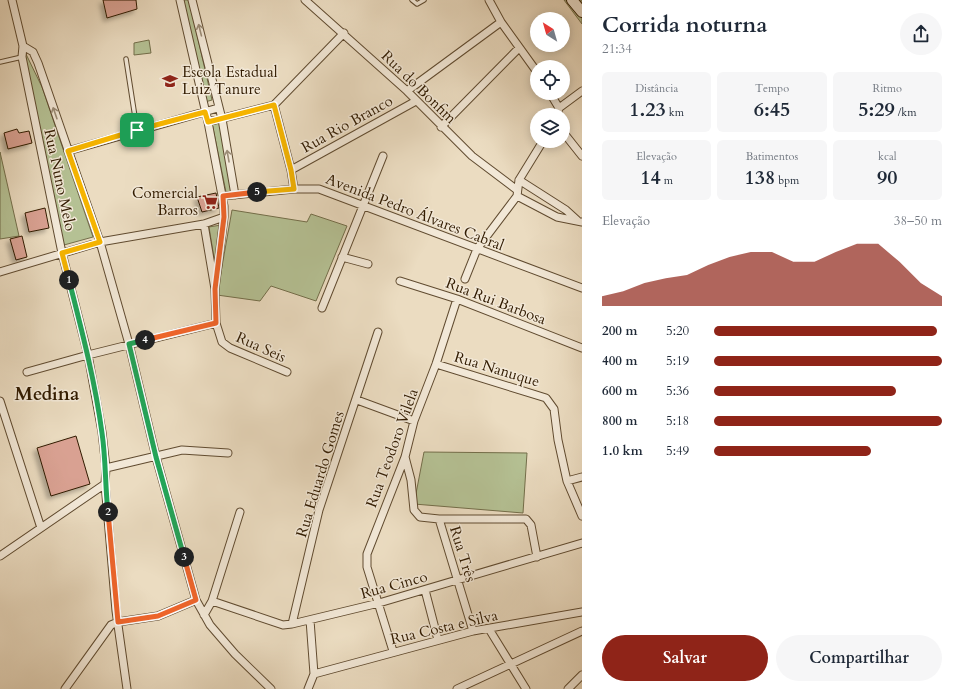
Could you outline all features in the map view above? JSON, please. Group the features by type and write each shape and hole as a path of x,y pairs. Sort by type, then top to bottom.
{"main road":[{"path":"572,0 582,12"}],"street":[{"name":"Rua Nuno Melo","path":"12,0 23,46 22,57 62,253 88,355 102,432 106,468 105,484 118,622 127,689"},
{"path":"180,0 208,122 223,196 224,217 215,289"},
{"path":"192,0 222,119 235,195"},
{"name":"Rua do Bonfim","path":"305,0 407,91 441,127 472,156 517,193 557,217 580,221"},
{"path":"489,0 501,22 530,63"},
{"path":"407,91 501,22"},
{"path":"208,122 274,105 344,34"},
{"path":"23,46 33,52 38,63 100,242 129,344 156,457 196,600 204,615 235,654 271,689"},
{"path":"441,127 519,48"},
{"path":"562,108 582,91"},
{"name":"Rua Rio Branco","path":"291,170 416,101"},
{"path":"274,105 291,170 294,189"},
{"path":"68,151 218,108"},
{"path":"570,141 582,156"},
{"path":"465,279 477,249 517,193 519,180 539,148"},
{"path":"322,308 383,156"},
{"name":"Rua do Bonfim","path":"519,180 566,210 580,221"},
{"name":"Avenida Pedro Álvares Cabral","path":"223,196 294,189 319,189 582,288"},
{"path":"0,272 100,242 204,224 224,217"},
{"path":"204,224 215,289"},
{"path":"342,257 368,264"},
{"name":"Rua Rui Barbosa","path":"400,280 457,299 582,348"},
{"name":"Rua Seis","path":"215,289 216,323 222,342 225,345 287,372"},
{"name":"Rua Teodoro Vilela","path":"393,651 366,560 373,536 405,457 414,421 436,364 457,299"},
{"path":"28,372 129,344 216,323"},
{"name":"Rua Eduardo Gomes","path":"292,624 319,510 357,400 378,332"},
{"name":"Rua Nanuque","path":"436,364 546,398 554,409 558,440 567,481 582,516"},
{"path":"357,400 414,421"},
{"path":"0,401 40,528"},
{"path":"106,468 182,450 228,453"},
{"name":"Rua Três","path":"405,457 410,476 414,510 420,517 439,519 473,631"},
{"path":"567,481 582,476"},
{"path":"0,556 105,484"},
{"path":"204,615 212,601 240,512"},
{"path":"439,519 526,519 531,525 537,556"},
{"name":"Rua Cinco","path":"212,601 283,625 292,624 379,603 458,581 582,543"},
{"path":"425,590 438,640"},
{"path":"65,689 108,628 118,622 158,616 196,600"},
{"name":"Rua Costa e Silva","path":"314,674 393,651 473,631 582,612"},
{"path":"308,689 314,674 310,620"},
{"path":"489,629 526,689"},
{"path":"457,689 582,631"},
{"path":"568,689 582,675"}],"lane":[{"path":"412,0 417,4 424,0"},
{"path":"0,62 22,57"},
{"path":"126,59 137,130"}],"green space":[{"path":"182,0 189,0 212,100 205,102"},
{"path":"564,0 582,0 582,24"},
{"path":"149,40 151,53 134,55 134,43"},
{"path":"25,52 42,87 93,237 64,245 28,82"},
{"path":"220,122 233,191 226,192 212,123"},
{"path":"0,152 19,236 0,239"},
{"path":"232,210 307,222 311,214 347,226 316,301 271,286 260,301 217,295"},
{"path":"221,225 215,264 209,227"},
{"path":"424,452 527,453 523,513 414,504"}],"building":[{"path":"103,0 136,0 137,9 107,18"},
{"path":"17,129 19,133 29,131 32,143 8,149 4,133"},
{"name":"Comercial Barros","path":"216,193 219,208 202,212 197,197"},
{"path":"45,208 49,228 29,232 25,213"},
{"path":"22,236 27,257 16,260 10,239"},
{"path":"76,436 90,484 51,496 37,448"}],"place":[{"name":"Escola Estadual Luiz Tanure","path":"170,81"},
{"name":"Comercial Barros","path":"210,202"}],"district":[{"name":"Medina","path":"47,393"}],"route":[{"path":"274,105 291,170 294,189 223,196 224,217 215,289 216,323 129,344 156,457 196,600 166,614 118,622 105,484 106,468 102,432 88,355 62,253 100,242 68,151 137,130 205,112 208,122 274,105"}]}
